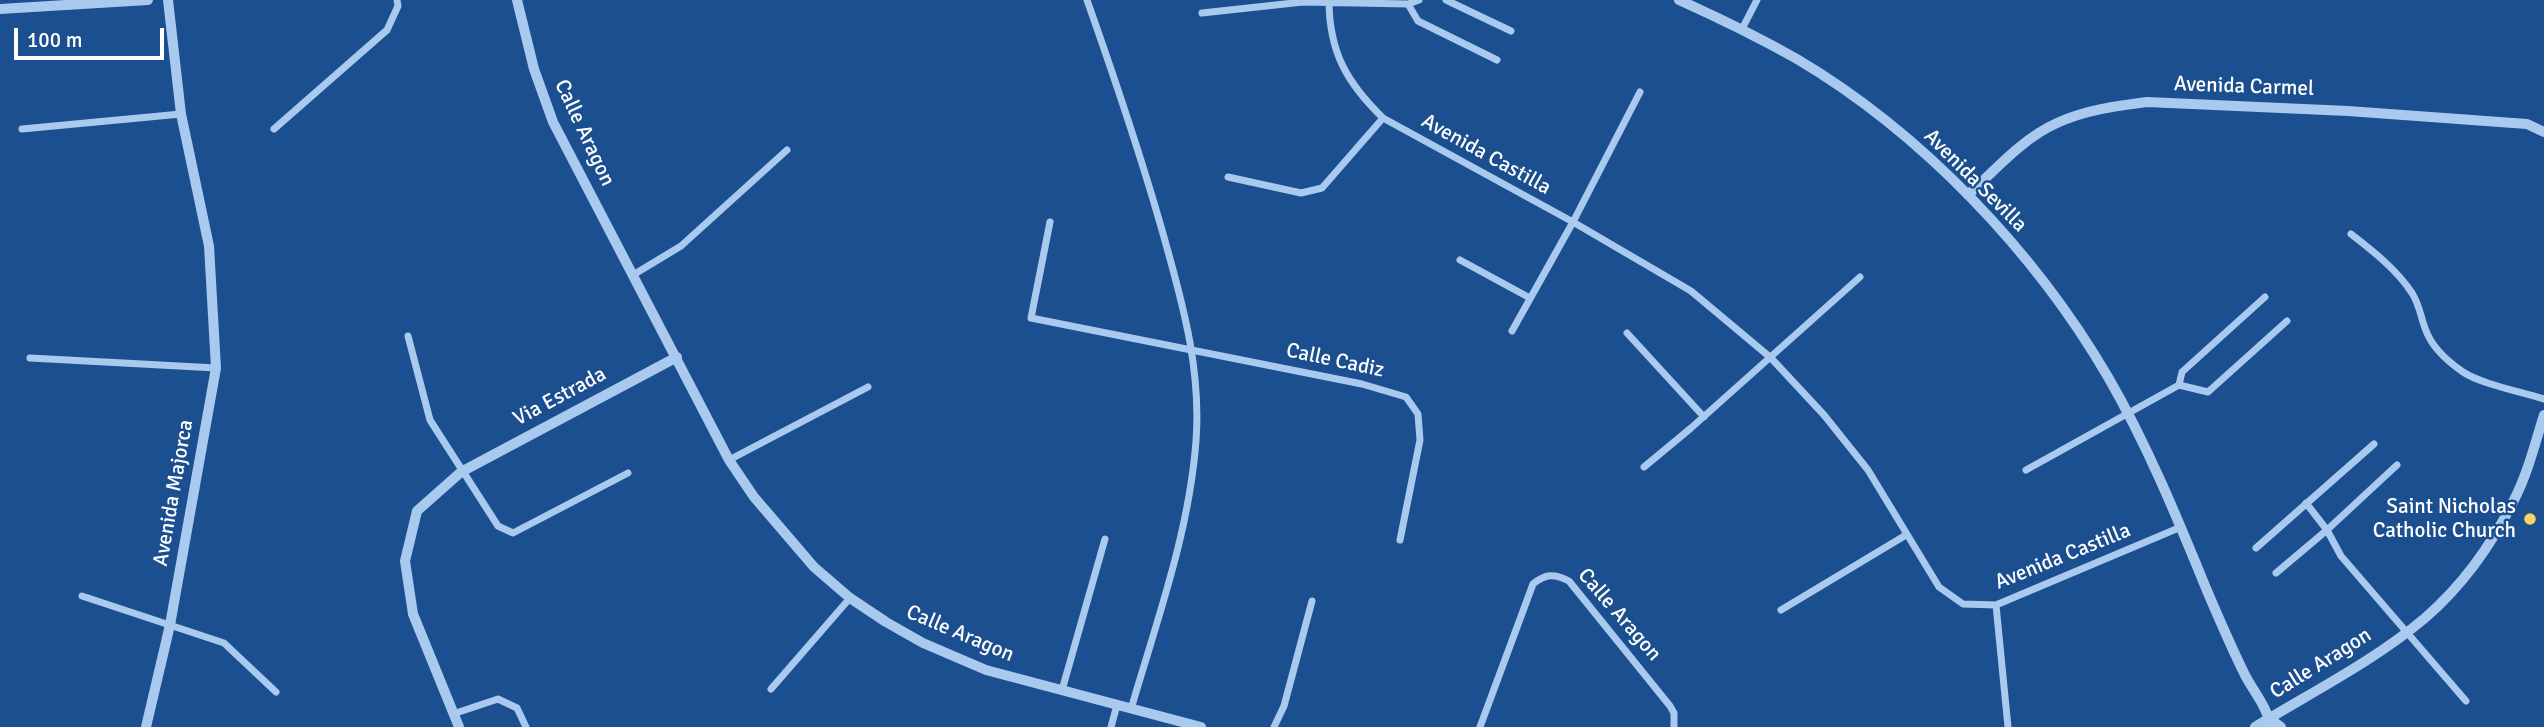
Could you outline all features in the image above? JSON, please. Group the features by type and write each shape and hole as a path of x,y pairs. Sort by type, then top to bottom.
{"street":[{"path":"0,9 148,0"},
{"name":"Avenida Majorca","path":"146,727 170,625 216,368 209,246 181,114 168,0"},
{"path":"274,129 387,30 398,6 397,0"},
{"name":"Calle Aragon","path":"517,0 534,69 553,122 729,460 754,497 814,567 850,598 923,643 986,670 1193,726"},
{"path":"1087,0 1146,170 1193,350 1197,392 1196,439 1183,535 1131,709"},
{"path":"1202,13 1303,2 1408,5 1419,0"},
{"path":"1446,0 1511,32"},
{"name":"Avenida Sevilla","path":"1679,0 1742,29 1799,61 1854,98 1916,146 1968,195 2011,242 2085,340 2127,414 2156,470 2269,723 2281,727"},
{"path":"1742,29 1757,0"},
{"name":"Avenida Castilla","path":"1329,2 1332,39 1345,74 1360,96 1383,118 1573,222 1691,291 1771,358 1824,415 1868,470 1939,587 1963,604 1996,605 2181,527"},
{"path":"1408,5 1418,22 1497,60"},
{"path":"1512,331 1573,222 1640,92"},
{"name":"Avenida Carmel","path":"1968,195 2024,144 2055,124 2085,112 2126,104 2147,102 2362,112 2527,124 2544,132"},
{"path":"22,128 181,114"},
{"path":"1228,177 1301,193 1322,188 1383,118"},
{"path":"633,275 681,246 787,150"},
{"name":"Calle Cadiz","path":"1050,222 1031,318 1362,384 1406,397 1418,414 1420,440 1401,540"},
{"path":"2351,234 2381,257 2410,290 2420,307 2424,327 2433,346 2448,360 2465,373 2544,399"},
{"path":"1460,260 1530,298"},
{"path":"1644,467 1860,277"},
{"path":"2179,384 2182,372 2265,297"},
{"path":"2026,470 2179,384 2208,392 2287,321"},
{"path":"1628,333 1703,417"},
{"path":"408,337 430,420 498,526 513,533 628,473"},
{"name":"Via Estrada","path":"459,727 413,614 405,561 417,511 461,472 677,357"},
{"path":"30,358 216,368"},
{"path":"729,460 868,387"},
{"name":"Calle Aragon","path":"2255,727 2269,723 2406,633 2446,597 2493,538 2516,498 2544,415"},
{"path":"2256,548 2374,444"},
{"path":"2276,573 2397,465"},
{"name":"Calle Aragon","path":"2306,503 2327,530 2341,556 2466,701"},
{"path":"1781,610 1906,535"},
{"path":"1062,690 1105,539"},
{"name":"Calle Aragon","path":"1480,727 1532,584 1544,575 1557,575 1569,581 1670,706 1674,713 1674,727"},
{"path":"82,596 224,643 276,692"},
{"path":"771,689 850,598"},
{"path":"1274,727 1284,706 1312,601"},
{"path":"1996,605 2008,727"},
{"path":"453,713 498,699 517,708 526,727"},
{"path":"1111,727 1117,705"}],"place":[{"name":"Saint Nicholas Catholic Church","path":"2530,519"}]}
